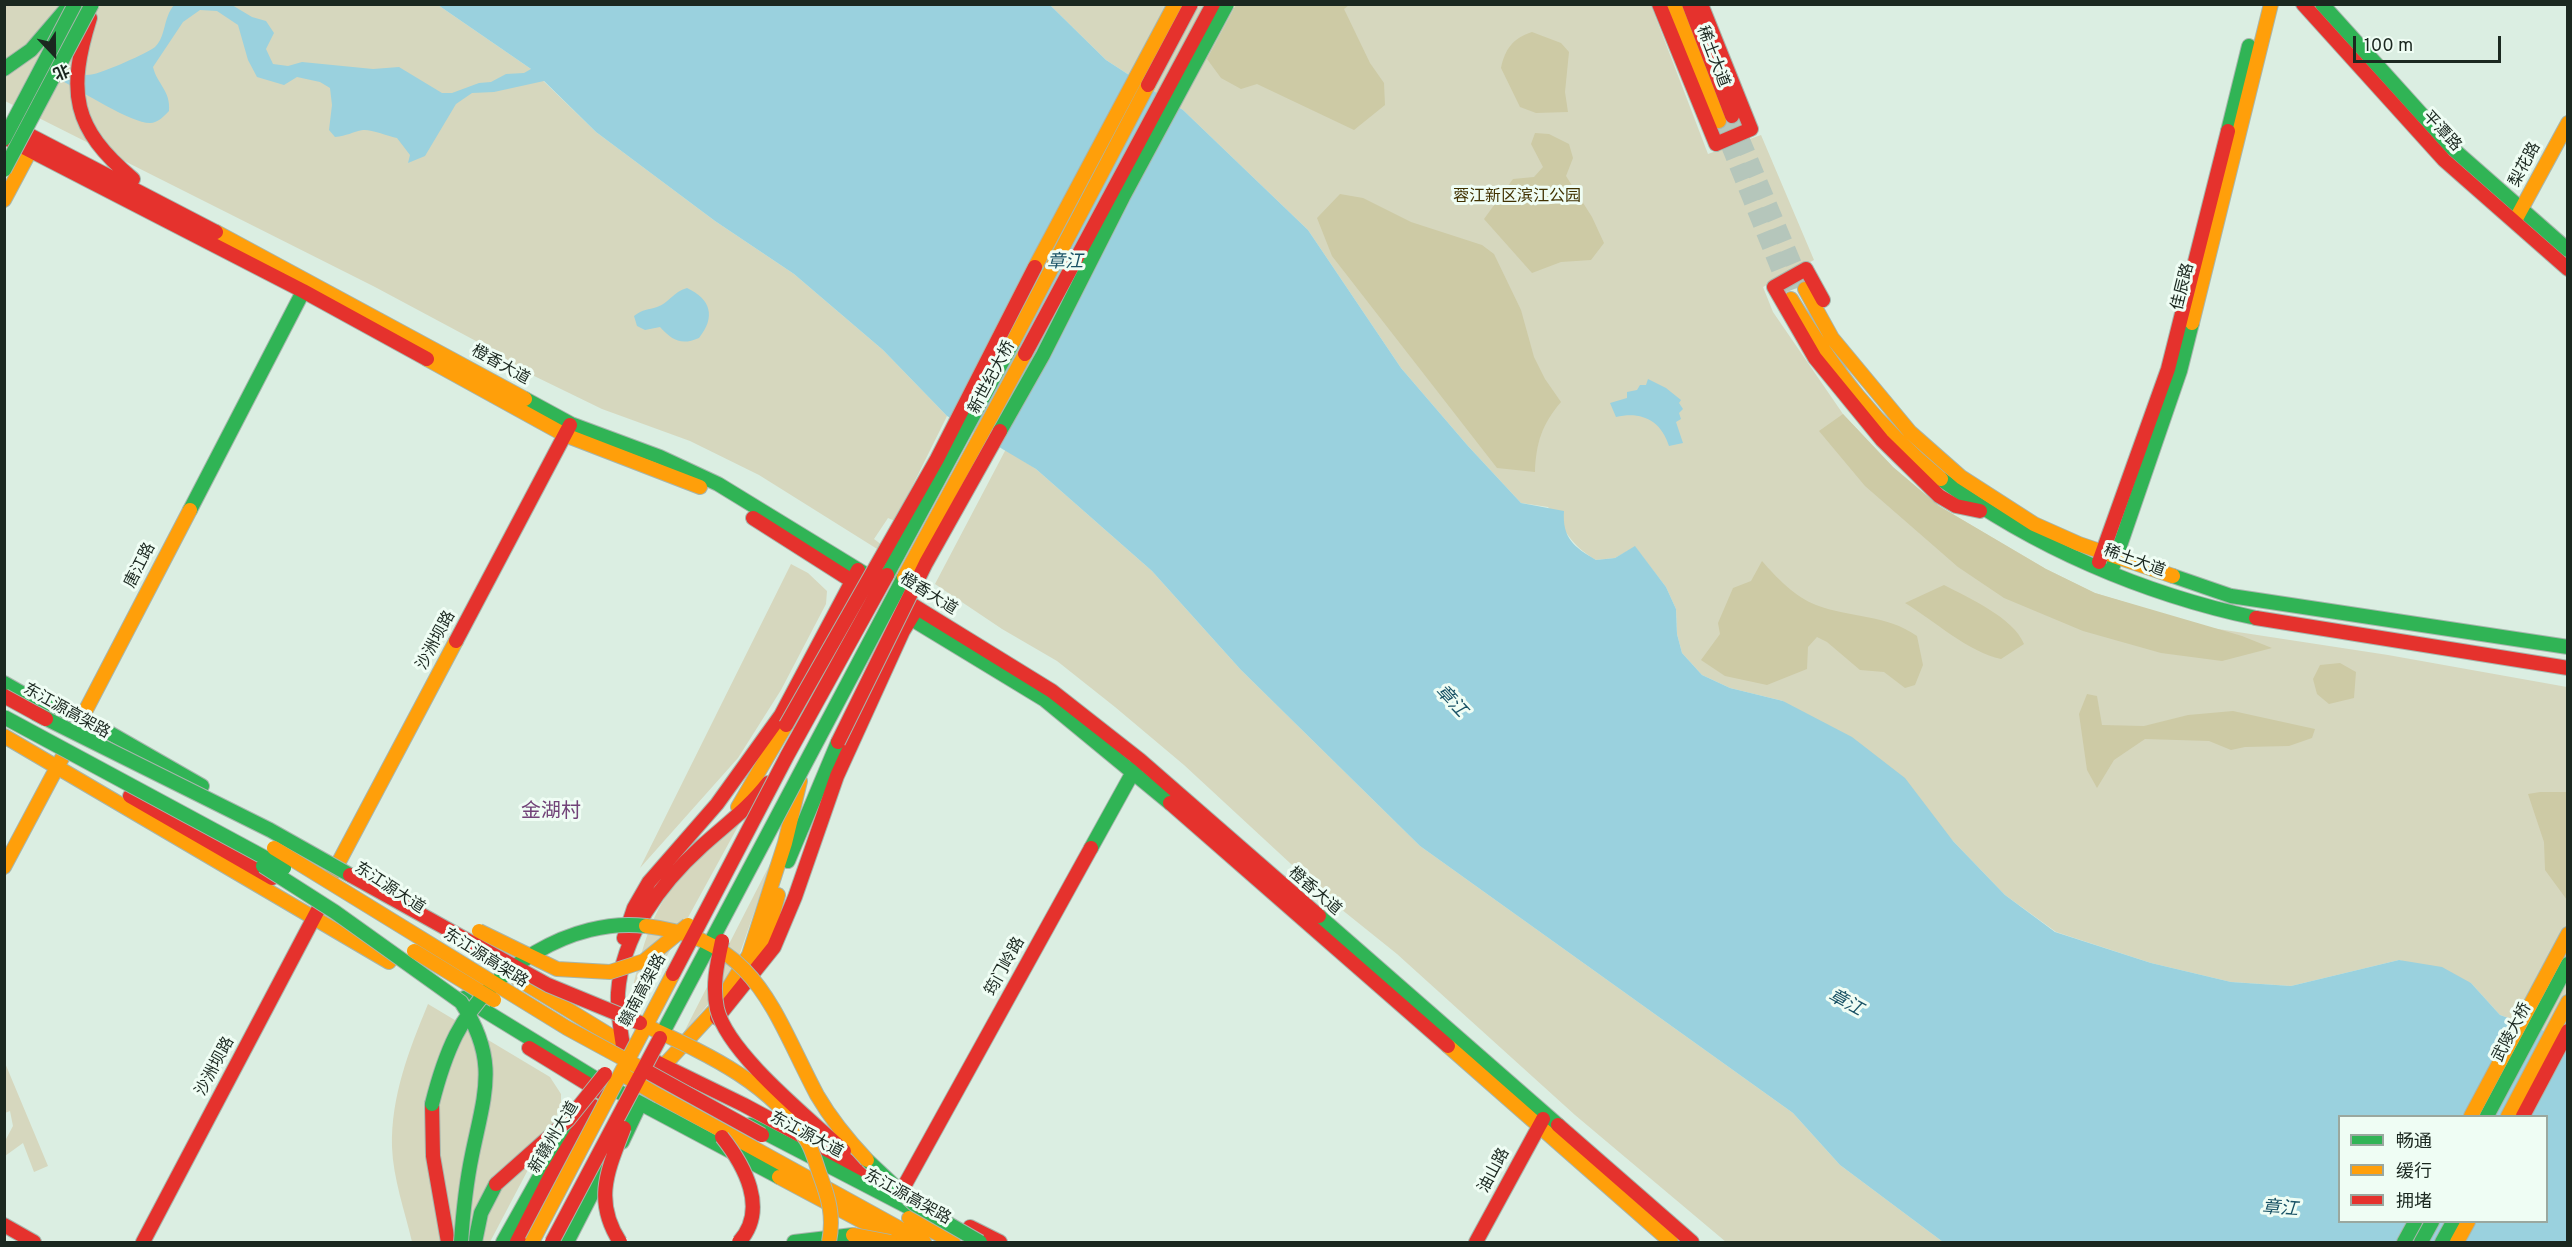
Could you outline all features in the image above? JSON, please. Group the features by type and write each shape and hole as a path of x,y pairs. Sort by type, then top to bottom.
{"main road":[{"path":"4,69 21,61 38,45 69,4"},
{"path":"34,144 4,138 75,4"},
{"path":"4,170 93,4"},
{"path":"93,4 78,62 76,103 87,132 115,166 137,182 393,317 478,374"},
{"path":"634,908 670,862 723,821 744,801 937,459 1085,170 1175,4"},
{"name":"新世纪大桥","path":"788,756 947,466 1191,4"},
{"name":"新世纪大桥","path":"802,769 1112,188 1213,4"},
{"path":"692,1043 733,996 766,940 789,859 838,742 926,563 1043,356 1123,197 1227,4"},
{"path":"1659,4 1716,144 1751,129 1701,4"},
{"name":"稀土大道","path":"1674,4 1726,119 1689,4"},
{"name":"佳辰路","path":"2111,572 2110,555 2168,369 2259,4"},
{"name":"佳辰路","path":"2096,567 2110,555 2180,371 2271,4"},
{"name":"平潭路","path":"2303,4 2444,160 2568,269"},
{"name":"平潭路","path":"2322,4 2452,148 2568,250"},
{"path":"4,123 34,144"},
{"name":"梨花路","path":"2514,223 2568,123"},
{"path":"4,200 34,144"},
{"name":"橙香大道","path":"34,144 478,374 568,430"},
{"path":"1990,496 1894,400 1838,328 1806,269 1774,287 1788,316 1822,371 1854,412 1924,483 1953,505 1990,513"},
{"name":"橙香大道","path":"306,286 568,430 660,457 718,484 1045,700 1136,765 1541,1122 1671,1242"},
{"name":"唐江路","path":"4,867 306,286"},
{"name":"稀土大道","path":"1805,289 1832,338 1910,432 1960,477 2034,524 2079,544 2231,596 2568,648"},
{"name":"稀土大道","path":"1791,299 1822,351 1905,449 1958,492 2027,537 2096,567 2233,612 2568,668"},
{"name":"沙洲坝路","path":"336,868 568,430"},
{"path":"623,1048 617,995 625,933 634,908 661,866 701,824 769,734 855,575"},
{"path":"660,1069 692,1043 734,999 774,947 795,897 837,776 903,631 914,613"},
{"path":"4,673 80,722"},
{"name":"东江源大道","path":"4,683 80,722 336,868 752,1126 979,1242"},
{"name":"东江源高架路","path":"4,696 265,842 567,1028 953,1242"},
{"path":"35,713 270,830 548,985 614,1010 724,1063 758,1088 793,1122 808,1143 829,1198 833,1223 829,1242"},
{"name":"东江源高架路","path":"4,717 184,816 259,852 462,982 659,1096 924,1242"},
{"path":"4,728 60,762 252,865 316,912 599,1088 881,1240"},
{"path":"4,736 60,762"},
{"path":"336,868 455,919 557,969 610,972 629,968 662,949 692,921 788,756"},
{"path":"619,978 644,914 659,894 679,868 732,822 763,790 788,756"},
{"name":"赣南高架路","path":"532,1242 788,756"},
{"name":"筠门岭路","path":"905,1194 1136,765"},
{"path":"552,1242 802,769"},
{"path":"567,1242 660,1069 715,1010 749,955 784,843 802,769"},
{"path":"802,769 726,929 714,969 718,1009 725,1030 736,1050 855,1160 979,1242"},
{"path":"184,816 335,912 461,1002 473,1018 487,1055 487,1094 472,1158 461,1242"},
{"name":"沙洲坝路","path":"143,1242 316,912"},
{"path":"448,1242 430,1139 432,1104 437,1078 451,1040 480,998 515,965 560,940 624,925 649,924 702,937 738,964 770,1000 817,1094 838,1126 905,1194"},
{"path":"620,1242 604,1210 603,1186 628,1118 675,1031 720,924"},
{"path":"475,1242 481,1213 495,1184 568,1123 593,1095 656,988 699,926"},
{"path":"2472,1115 2568,934"},
{"name":"武陵大桥","path":"2488,1115 2568,964"},
{"name":"武陵大桥","path":"2509,1115 2568,1002"},
{"path":"2524,1115 2568,1030"},
{"name":"新赣州大道","path":"517,1242 552,1173 623,1048"},
{"path":"660,1069 744,1105 905,1194 1000,1242"},
{"path":"503,1242 599,1088"},
{"path":"659,1096 722,1137 740,1159 753,1192 751,1218 739,1242"},
{"path":"573,1242 638,1108"},
{"name":"橙香大道","path":"1541,1122 1692,1242"},
{"name":"油山路","path":"1476,1242 1541,1122"},
{"path":"2404,1242 2414,1223"},
{"path":"2421,1242 2431,1223"},
{"path":"2442,1242 2451,1223"},
{"path":"2457,1242 2467,1223"},
{"path":"4,1226 34,1242"},
{"path":"823,1242 853,1235"},
{"path":"794,1242 811,1238 853,1235 901,1242"}],"green space":[{"path":"4,5 438,5 531,69 596,132 715,221 794,274 883,350 947,416 895,521 888,518 874,539 886,548 882,552 759,475 690,441 602,409 528,373 489,348 375,287 5,101"},
{"name":"蓉江新区滨江公园","path":"1050,5 1651,5 1708,154 1761,135 1814,260 1763,287 1773,312 1843,414 1893,467 1939,506 2046,569 2095,593 2205,627 2388,655 2567,687 2567,1039 2500,1015 2471,983 2399,960 2291,986 2231,982 2151,963 2056,932 2005,895 1953,841 1783,701 1730,688 1702,675 1682,653 1677,634 1676,609 1666,587 1635,547 1615,558 1596,560 1574,543 1548,507 1521,503 1401,368 1308,230 1183,110 1106,60"},
{"path":"1236,5 1349,5 1344,9 1370,63 1384,83 1385,105 1354,130 1257,84 1241,89 1221,78 1207,59"},
{"path":"1532,32 1561,43 1569,52 1565,92 1568,112 1536,113 1520,107 1501,68 1511,45 1520,37"},
{"path":"1535,133 1549,134 1569,144 1573,158 1566,176 1592,217 1604,243 1591,260 1561,262 1532,273 1484,219 1513,179 1534,177 1543,167 1531,144"},
{"path":"1340,194 1363,198 1411,222 1482,245 1494,254 1521,310 1534,357 1545,379 1561,402 1541,434 1535,472 1497,468 1332,256 1317,218"},
{"path":"1843,414 1893,467 1939,506 2046,569 2095,593 2242,636 2272,648 2222,661 2161,653 2083,631 2004,598 1958,567 1865,486 1819,431"},
{"path":"1006,449 1036,469 1152,571 1241,670 1420,846 1793,1113 1840,1165 1943,1242 1726,1242 1575,1115 1397,954 1331,901 1184,765 1115,707 1057,661 1002,629 935,584"},
{"path":"1762,561 1786,586 1816,605 1880,620 1917,636 1923,665 1915,685 1905,688 1884,672 1860,670 1827,642 1817,637 1808,647 1807,669 1767,685 1725,676 1701,660 1720,634 1718,623 1733,588 1751,581"},
{"path":"791,564 808,573 827,591 826,604 781,690 738,758 640,868"},
{"path":"1944,585 2001,617 2019,635 2024,644 2001,659 1989,656 1964,643 1905,603"},
{"path":"2340,663 2356,672 2354,698 2329,704 2317,694 2313,679 2320,665"},
{"path":"2087,694 2097,696 2102,725 2144,726 2188,715 2233,711 2315,729 2312,738 2289,746 2245,747 2231,750 2209,741 2145,739 2114,760 2097,788 2087,770 2079,714"},
{"path":"2567,792 2567,900 2545,870 2544,842 2528,794"},
{"path":"742,819 639,1007 629,1002 648,932 666,897 685,872"},
{"path":"773,858 732,976 683,1034"},
{"path":"428,1004 550,1077 561,1094 561,1107 490,1242 412,1242 397,1183 393,1159 392,1128 402,1074"},
{"path":"5,1063 48,1166 34,1172 23,1143 5,1156 5,1141 13,1126 10,1111 5,1113"}],"water":[{"name":"章江","path":"174,5 232,5 252,17 266,21 274,33 266,49 273,64 288,66 302,62 373,69 399,67 442,93 452,93 479,83 491,82 506,74 524,73 531,69 438,5 1050,5 1106,60 1183,110 1308,230 1401,368 1521,503 1564,511 1567,535 1581,551 1596,560 1615,558 1635,546 1666,587 1676,609 1677,634 1682,653 1702,675 1730,688 1783,701 1852,737 1905,778 1953,841 2005,895 2055,932 2151,963 2231,982 2291,986 2399,960 2442,967 2471,983 2500,1015 2567,1039 2567,1242 1943,1242 1840,1165 1793,1113 1420,846 1241,670 1152,571 1036,469 947,416 883,350 794,274 715,221 596,132 544,81 494,92 472,93 456,104 425,156 408,163 410,155 397,138 366,130 335,137 329,130 332,105 330,88 320,82 297,77 284,85 257,77 248,60 238,25 217,11 200,10 183,22 153,67 169,104 169,111 156,122 142,122 131,118 64,82 75,75 94,74 107,70 151,50 159,43"},
{"path":"687,288 695,292 706,303 708,309 708,323 699,338 682,341 673,338 660,327 645,330 637,326 634,316 661,305"},
{"path":"1648,379 1666,388 1681,400 1679,403 1683,409 1679,413 1681,419 1676,422 1683,443 1669,446 1661,430 1649,419 1634,415 1616,417 1610,403 1627,398 1627,392 1637,390 1640,385 1646,385"}],"tunnel":[{"path":"1732,116 1803,286"},
{"path":"1719,121 1791,299"}],"traffic: fast":[{"path":"4,139 75,4"},
{"path":"4,170 92,4"},
{"path":"1000,431 1043,355 1123,197 1227,4"},
{"path":"2322,4 2452,148 2568,250"},
{"path":"4,69 31,50 67,8"},
{"path":"2228,131 2249,46"},
{"path":"190,510 307,284"},
{"path":"2113,566 2180,371 2192,323"},
{"path":"887,575 1013,342"},
{"path":"525,399 571,424 660,457 718,484 870,577"},
{"path":"1941,479 2014,526 2091,565 2172,596 2256,618"},
{"path":"2173,576 2231,596 2568,647"},
{"path":"660,1038 904,577"},
{"path":"900,612 1045,700 1170,803"},
{"path":"4,683 64,717"},
{"path":"52,700 202,786"},
{"path":"35,713 270,830 350,875"},
{"path":"4,717 284,868"},
{"path":"788,861 838,742"},
{"path":"1091,848 1138,763"},
{"path":"263,866 335,912 461,1002 473,1023 481,1042 486,1077 466,1188 461,1242"},
{"path":"1319,916 1558,1125"},
{"path":"432,1104 442,1069 456,1035 471,1011 489,989 511,969 536,952 562,939 589,930 618,925 646,926"},
{"path":"2488,1115 2568,964"},
{"path":"464,998 606,1085 779,1177"},
{"path":"622,1142 640,1104"},
{"path":"750,1125 912,1209"},
{"path":"503,1242 568,1126"},
{"path":"867,1160 914,1204 980,1242"},
{"path":"567,1242 605,1168"},
{"path":"475,1242 481,1213 496,1184"},
{"path":"2404,1242 2414,1223"},
{"path":"2421,1242 2431,1223"},
{"path":"2442,1242 2452,1223"},
{"path":"794,1242 853,1235"}],"traffic: slow":[{"path":"1035,267 1175,4"},
{"path":"1674,4 1719,121"},
{"path":"2192,323 2271,4"},
{"path":"1013,342 1148,85"},
{"path":"2517,217 2568,123"},
{"path":"4,200 36,140"},
{"path":"216,232 525,399"},
{"path":"1805,289 1832,338 1910,432 1961,477 2034,524 2079,544 2173,576"},
{"path":"1791,299 1840,374 1858,396 1896,438 1941,479"},
{"path":"904,577 1025,354"},
{"path":"427,359 565,435 700,487"},
{"path":"77,727 190,510"},
{"path":"333,873 456,641"},
{"path":"738,807 786,725"},
{"path":"4,736 389,962"},
{"path":"4,867 62,758"},
{"path":"657,1073 715,1010 749,955 785,843 800,781"},
{"path":"274,848 567,1028 648,1072"},
{"path":"753,966 766,940 778,895"},
{"path":"479,931 557,969 610,972 644,961 688,925"},
{"path":"646,926 683,934 713,946 737,963 756,984 772,1008 828,1112 867,1160"},
{"path":"2472,1115 2568,934"},
{"path":"414,951 494,1000"},
{"path":"532,1242 673,974"},
{"path":"518,979 629,1047"},
{"path":"2509,1115 2568,1002"},
{"path":"640,1023 732,1070 774,1101 791,1120 813,1153 826,1192 831,1216 829,1242"},
{"path":"1448,1046 1671,1242"},
{"path":"625,1076 659,1096"},
{"path":"659,1096 924,1242"},
{"path":"779,1177 901,1242"},
{"path":"909,1218 953,1242"},
{"path":"2457,1242 2467,1223"},
{"path":"853,1235 890,1242"}],"traffic: jam":[{"path":"1148,85 1191,4"},
{"path":"1025,354 1213,4"},
{"path":"1659,4 1716,144 1751,129 1701,4"},
{"path":"1689,4 1732,116"},
{"path":"2303,4 2444,160 2568,269"},
{"path":"90,18 78,67 77,88 80,107 97,143 133,179"},
{"path":"12,126 216,232"},
{"path":"2099,562 2168,369 2228,131"},
{"path":"6,138 303,291 427,359"},
{"path":"786,725 937,459 1035,267"},
{"path":"1823,300 1806,269 1774,287 1815,358 1882,440 1939,496 1956,506 1980,511"},
{"path":"456,641 570,425"},
{"path":"838,742 926,563 1000,431"},
{"path":"753,518 863,588"},
{"path":"624,938 634,908 649,882 717,804 781,715 858,570"},
{"path":"673,974 787,756 887,575"},
{"path":"906,601 1052,691 1140,760 1319,916"},
{"path":"717,1018 774,947 795,897 837,776 903,631 917,608"},
{"path":"2256,618 2568,668"},
{"path":"4,696 46,719"},
{"path":"624,1052 618,993 621,972 635,931 658,894 686,861 745,808 768,783"},
{"path":"130,796 272,878"},
{"path":"1170,803 1448,1046"},
{"path":"902,1190 1091,848"},
{"path":"350,875 548,985 640,1023"},
{"path":"143,1242 319,908"},
{"path":"722,941 715,992 717,1009 724,1027 753,1065 844,1151"},
{"path":"2524,1115 2568,1031"},
{"path":"552,1242 660,1038"},
{"path":"529,1048 604,1094"},
{"path":"654,1061 744,1105 876,1176"},
{"path":"648,1072 762,1135"},
{"path":"496,1184 568,1120 605,1074"},
{"path":"432,1104 433,1156 448,1242"},
{"path":"517,1242 552,1173 593,1106"},
{"path":"1476,1242 1543,1119"},
{"path":"1558,1125 1692,1242"},
{"path":"620,1242 612,1227 605,1199 609,1171 624,1128"},
{"path":"722,1137 745,1174 753,1202 748,1229 739,1242"},
{"path":"4,1225 34,1242"},
{"path":"970,1227 1000,1242"}],"district":[{"name":"金湖村","path":"551,813"}]}
